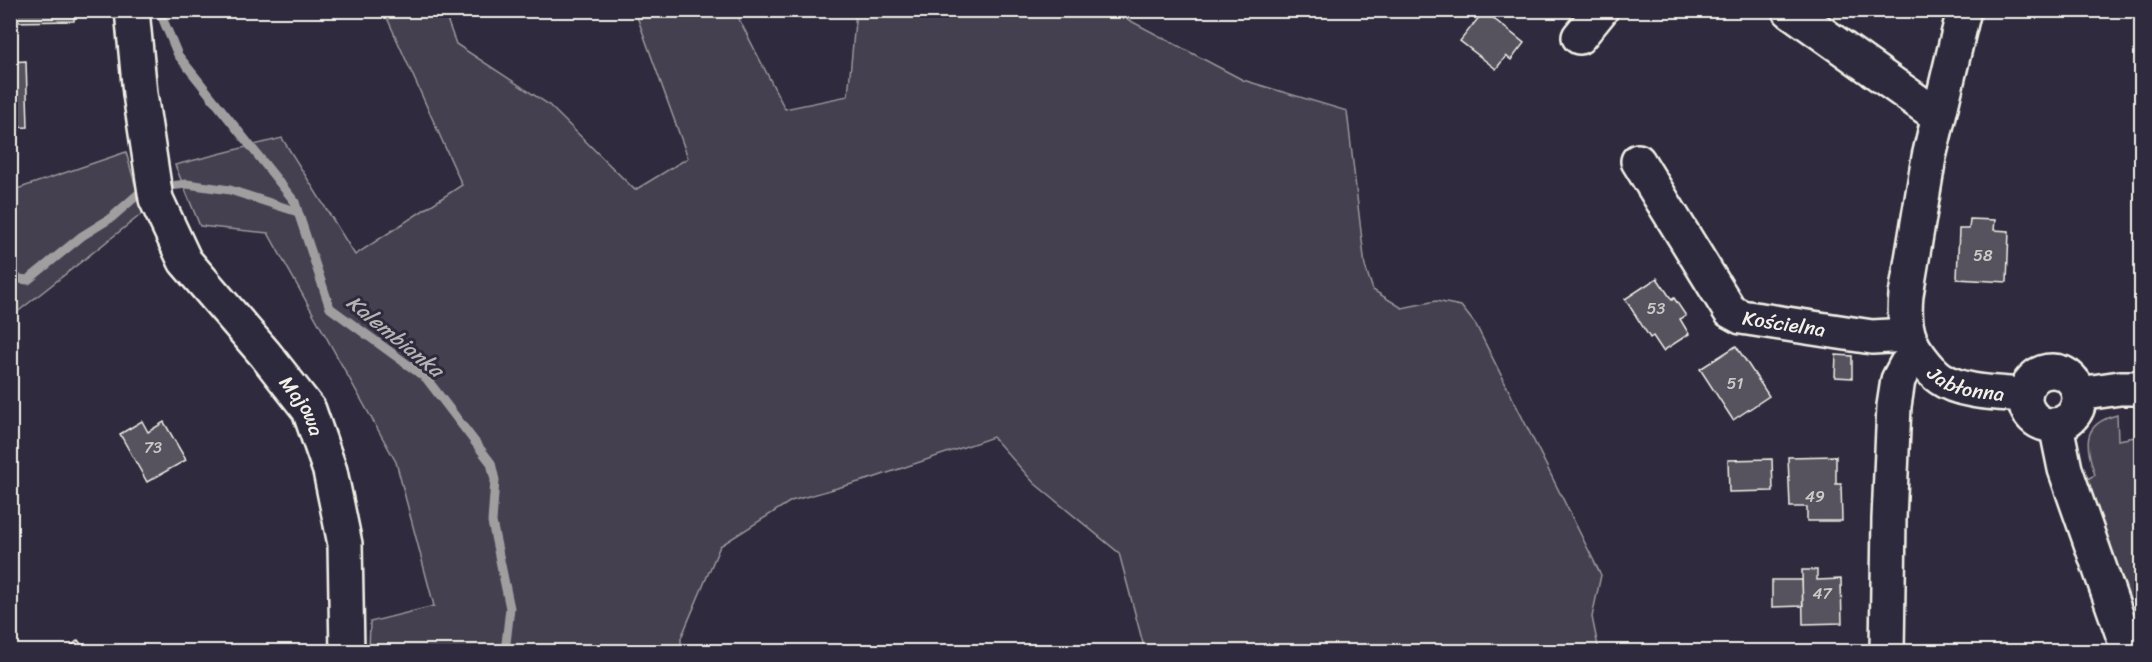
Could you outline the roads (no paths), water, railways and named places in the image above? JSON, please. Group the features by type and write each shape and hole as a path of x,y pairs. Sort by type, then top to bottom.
{"street":[{"name":"Majowa","path":"132,10 140,94 154,189 185,261 265,354 309,410 330,471 345,544 347,651"},
{"path":"1579,37 1601,10"},
{"path":"1789,10 1938,116"},
{"path":"1887,651 1888,519 1894,406 1898,380 1906,366 1913,345 1904,318 1906,295 1938,116 1964,10"},
{"name":"Kościelna","path":"1638,161 1730,311 1741,316 1913,345"},
{"name":"Jabłonna","path":"1913,345 1929,368 1942,380 1960,387 2024,380"},
{"path":"2047,371 2055,371 2071,379 2076,386 2080,380 2076,411 2071,417 2056,425 2048,425 2033,418 2025,404 2024,380 2031,380 2047,371"},
{"path":"2080,380 2121,388 2142,388"},
{"path":"2056,425 2065,469 2129,651"}],"waterway":[{"path":"159,10 178,55 295,202 298,212"},
{"name":"Kalembianka","path":"161,187 187,184 230,190 298,212 330,308 426,378 491,463 495,480 492,522 510,608 505,652"},
{"name":"Kalembianka","path":"10,278 28,280 82,236 111,218 147,189"}]}
